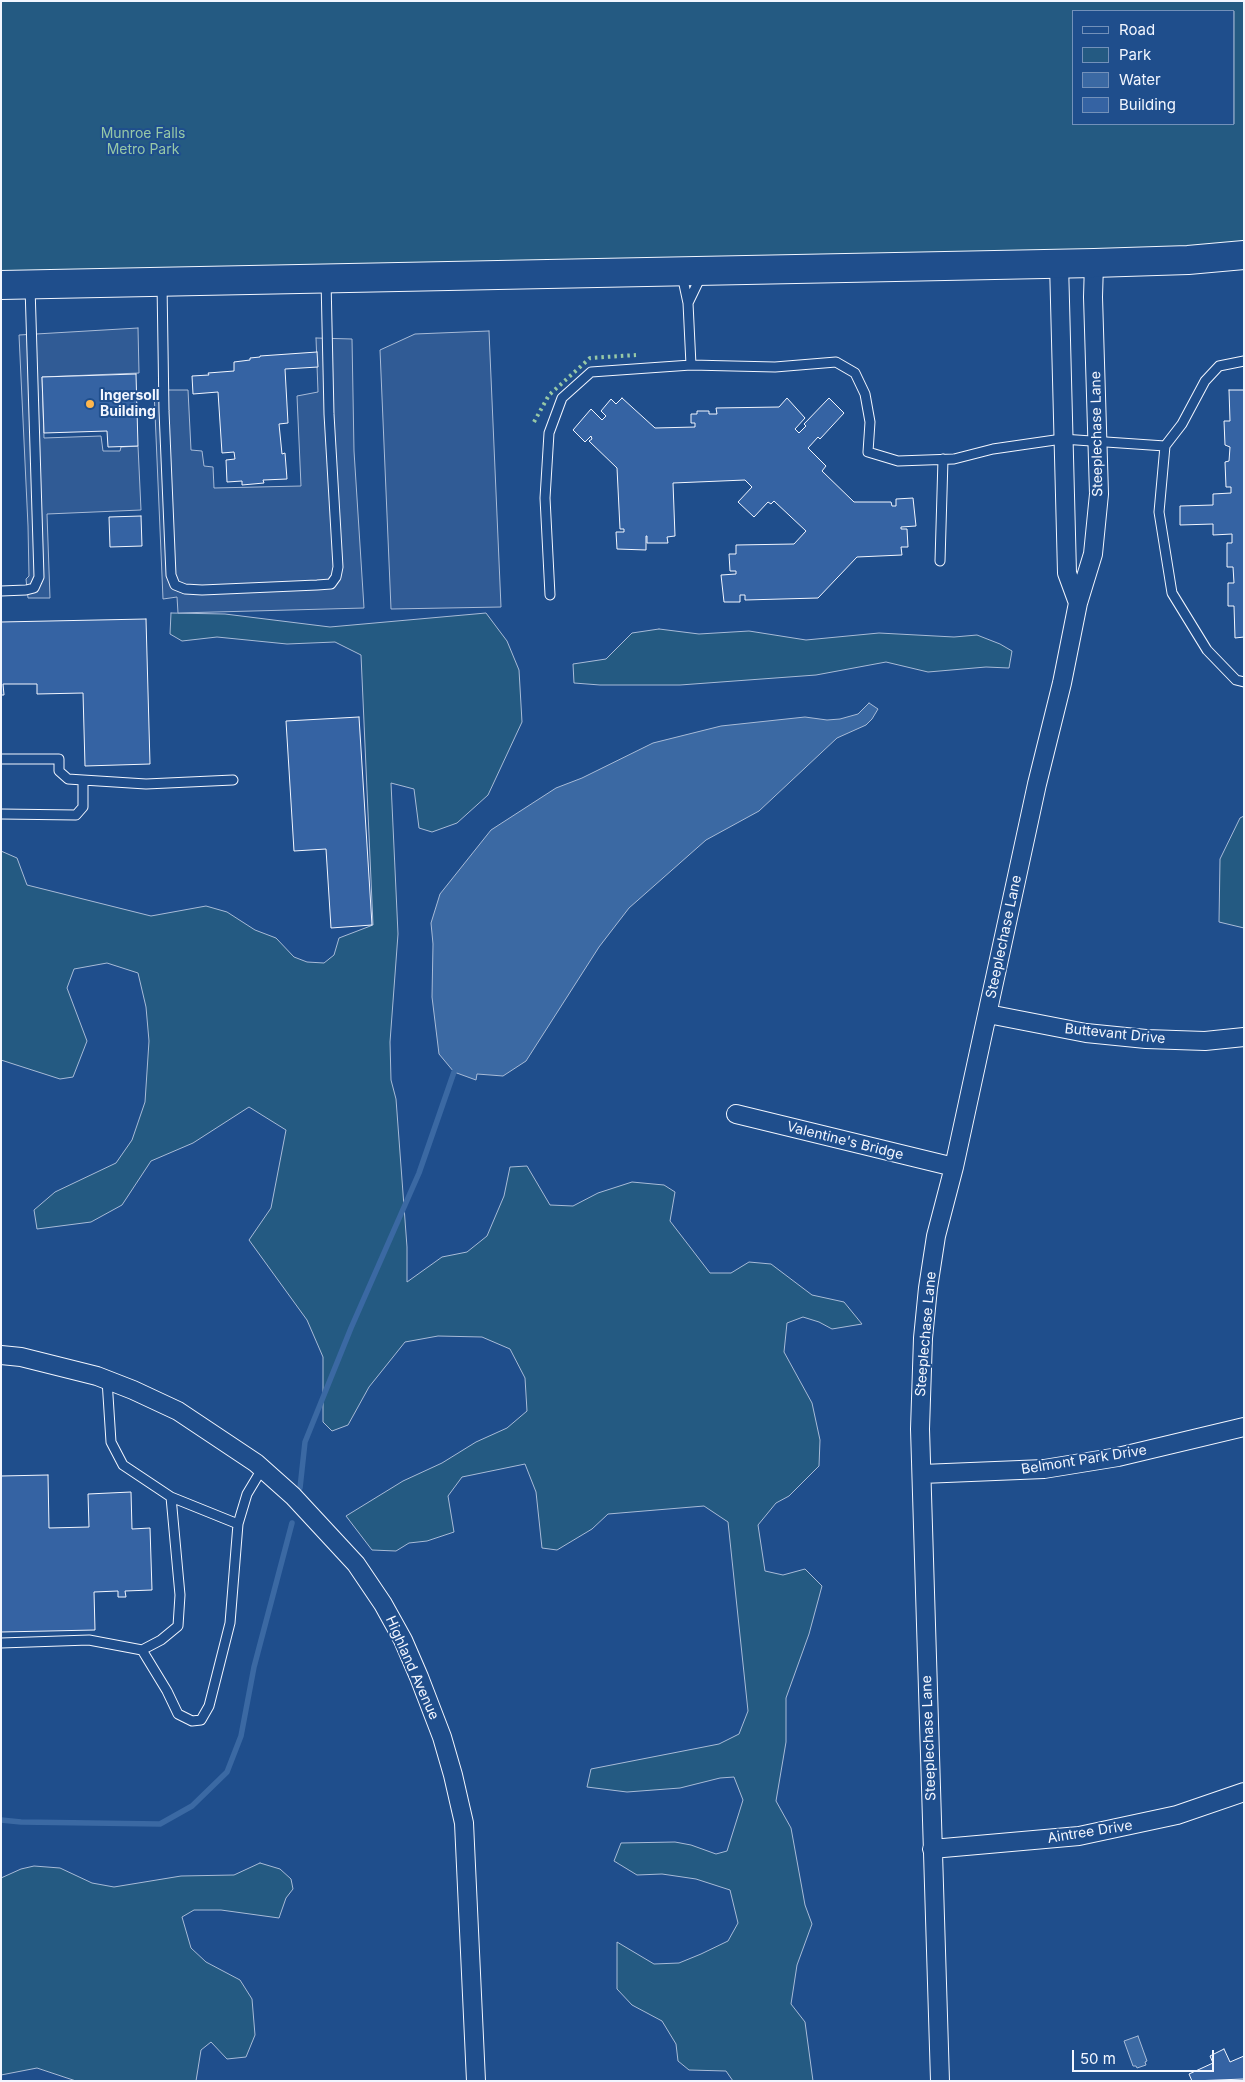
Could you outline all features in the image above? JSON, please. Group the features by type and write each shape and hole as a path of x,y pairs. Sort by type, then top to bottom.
{"main road":[{"path":"1,285 326,280 692,270 1094,263 1188,260 1244,255"}],"street":[{"path":"1059,263 1062,439 1067,573 1078,603"},
{"name":"Steeplechase Lane","path":"940,2081 920,1374 927,1296 936,1236 954,1168 1037,784 1062,683 1078,603 1093,554 1099,494 1093,297 1094,263"},
{"name":"Buttevant Drive","path":"988,1014 1086,1033 1146,1039 1205,1041 1244,1037"},
{"name":"Valentine's Bridge","path":"736,1114 954,1168"},
{"name":"Highland Avenue","path":"1,1354 68,1368 107,1380 133,1390 178,1412 262,1469 293,1496 356,1564 383,1604 403,1640 442,1737 454,1775 464,1823 476,2081"},
{"name":"Belmont Park Drive","path":"922,1474 1044,1468 1118,1457 1244,1427"},
{"name":"Aintree Drive","path":"932,1849 1017,1843 1089,1834 1177,1815 1244,1792"}],"lane":[{"path":"688,303 692,270"},
{"path":"691,365 688,303 692,270"},
{"path":"162,283 164,411 171,575 175,585 185,589 202,590 331,584 336,578 338,567 329,414 326,280"},
{"path":"1,591 34,588 39,577 30,285"},
{"path":"1244,361 1219,366 1205,381 1182,424 1166,446 1159,512 1172,592 1206,650 1236,680 1244,682"},
{"path":"550,595 545,498 549,433 562,398 591,372 691,365 775,367 836,362 855,373 865,394 870,422 868,452 898,461 954,459 993,449 1062,439 1166,446"},
{"path":"940,561 943,459"},
{"path":"1,760 59,759 59,771 68,779 146,784 233,780"},
{"path":"1,814 76,815 84,807 83,780"},
{"path":"107,1380 111,1442 123,1465 170,1497 238,1524"},
{"path":"142,1650 167,1691 178,1714 192,1721 201,1720 209,1706 230,1623 238,1524 247,1494 262,1469"},
{"path":"1,1643 89,1640 142,1650 161,1640 178,1626 180,1595 170,1497"}],"green space":[{"name":"Munroe Falls Metro Park","path":"1,1 1244,1 1244,255 1,285"},
{"path":"171,613 225,614 330,627 486,613 507,641 519,670 522,722 488,795 457,823 432,832 419,828 414,789 391,783 398,934 390,1042 391,1080 396,1099 407,1247 407,1282 442,1257 467,1252 487,1236 504,1196 510,1167 527,1166 550,1205 573,1206 598,1193 632,1182 664,1185 675,1192 670,1221 710,1273 731,1273 749,1262 771,1264 812,1295 844,1302 862,1324 832,1329 803,1317 787,1323 784,1352 812,1403 820,1440 819,1466 789,1496 776,1503 758,1525 765,1571 783,1575 805,1569 822,1586 809,1634 786,1698 786,1742 776,1801 791,1828 805,1905 812,1924 797,1965 791,2004 805,2022 813,2081 733,2081 726,2071 689,2070 678,2061 676,2044 662,2021 632,2005 617,1989 617,1942 654,1964 679,1963 728,1941 738,1923 730,1890 696,1879 662,1874 637,1875 614,1861 621,1843 675,1842 691,1845 716,1854 727,1851 743,1800 734,1777 720,1778 680,1788 627,1792 587,1787 591,1769 719,1744 739,1734 748,1711 728,1522 704,1506 608,1514 592,1529 557,1550 542,1548 536,1492 525,1464 462,1477 448,1496 454,1532 427,1541 409,1543 396,1551 372,1550 346,1516 403,1481 442,1463 476,1442 507,1428 527,1411 525,1378 510,1349 482,1337 438,1336 405,1342 369,1387 348,1425 332,1431 323,1422 323,1357 307,1320 249,1240 271,1208 286,1130 249,1107 193,1143 151,1161 122,1205 91,1222 37,1229 34,1210 55,1192 116,1163 132,1140 145,1102 149,1041 146,1007 138,973 107,963 74,969 67,988 87,1041 73,1077 60,1079 1,1060 1,851 17,858 27,885 151,916 206,906 227,912 255,930 276,938 294,957 307,962 324,963 334,955 339,938 373,925 361,655 335,642 287,644 217,637 182,641 170,634"},
{"path":"659,629 699,634 749,631 806,640 879,633 954,637 977,635 1012,651 1009,668 986,667 928,672 886,662 816,675 680,685 600,685 574,683 573,664 606,659 632,633"},
{"path":"1244,816 1244,928 1219,922 1220,859 1240,818"},
{"path":"260,1863 280,1869 291,1879 293,1889 286,1898 279,1918 221,1910 194,1910 182,1917 191,1948 206,1962 240,1980 252,1999 255,2035 246,2057 227,2059 211,2042 201,2050 196,2081 76,2081 37,2068 1,2075 1,1878 21,1869 34,1866 60,1868 92,1883 114,1887 181,1876 234,1875"}],"shaded area":[{"path":"138,328 139,373 42,377 44,438 101,436 103,451 120,451 121,447 138,446 141,510 47,514 50,598 28,598 26,579 29,576 28,526 19,335"},
{"path":"489,331 501,607 391,609 380,350 415,334"},
{"path":"316,338 352,339 354,451 364,608 178,613 177,597 163,599 154,390 188,390 191,450 202,451 204,466 213,467 214,488 301,486 297,396 318,392"}],"water":[{"path":"869,703 878,709 866,725 837,738 759,811 706,840 629,908 599,947 526,1061 503,1076 477,1074 476,1080 454,1072 439,1054 432,997 433,944 431,923 440,894 491,830 556,788 582,778 653,743 721,726 805,717 827,720 840,719 858,714"},
{"path":"1138,2036 1147,2061 1145,2062 1146,2065 1137,2068 1133,2066 1124,2041"}],"building":[{"path":"317,352 318,367 285,369 288,423 279,424 282,454 285,453 287,479 263,480 264,483 242,485 242,481 227,482 226,460 235,459 234,452 222,453 218,392 193,394 192,376 234,371 234,362 250,360 250,358 260,356"},
{"name":"Ingersoll Building","path":"136,374 138,446 108,447 107,431 44,433 42,377"},
{"path":"1229,390 1244,390 1244,637 1235,638 1234,606 1228,606 1228,583 1234,583 1233,567 1227,567 1227,543 1232,543 1232,534 1213,535 1213,524 1180,525 1180,506 1213,505 1213,494 1231,493 1231,487 1226,487 1225,462 1229,461 1230,447 1225,445 1224,421 1230,421"},
{"path":"622,398 655,428 695,427 695,423 691,423 691,414 697,414 697,411 709,411 709,414 717,414 716,408 779,407 787,398 805,418 795,429 799,433 806,426 804,424 829,398 844,413 820,439 818,437 808,448 826,466 822,471 854,502 891,502 892,506 896,506 896,499 913,498 916,526 901,527 901,529 907,529 908,547 901,547 902,555 857,557 818,598 745,600 745,595 740,595 740,602 724,602 721,575 736,574 736,571 730,571 729,554 736,554 736,545 794,544 806,531 774,501 771,504 768,502 754,517 738,502 752,487 745,480 673,483 675,536 667,537 668,543 647,543 646,536 646,550 617,549 616,532 624,532 624,529 620,529 617,468 589,441 592,439 591,436 585,442 573,430 591,409 602,420 606,416 601,411 611,399 616,404"},
{"path":"141,516 142,546 110,547 109,517"},
{"path":"146,619 150,764 85,766 83,693 37,694 37,684 3,684 4,695 1,695 1,622"},
{"path":"359,717 372,925 331,928 326,849 294,851 286,721"},
{"path":"48,1475 49,1528 89,1527 88,1494 131,1492 132,1529 150,1528 152,1590 125,1591 126,1597 118,1597 118,1591 94,1592 95,1630 1,1632 1,1476"},
{"path":"1224,2049 1230,2062 1244,2056 1244,2079 1192,2081 1189,2074 1213,2063 1210,2056"}],"waterway":[{"path":"300,1488 305,1442 351,1328 419,1173 454,1072"},
{"path":"1,1820 160,1824 192,1806 227,1772 241,1736 254,1667 292,1523"}],"hedge":[{"path":"534,422 549,395 590,358 636,355"}],"place":[{"name":"Ingersoll Building","path":"90,404"}]}
